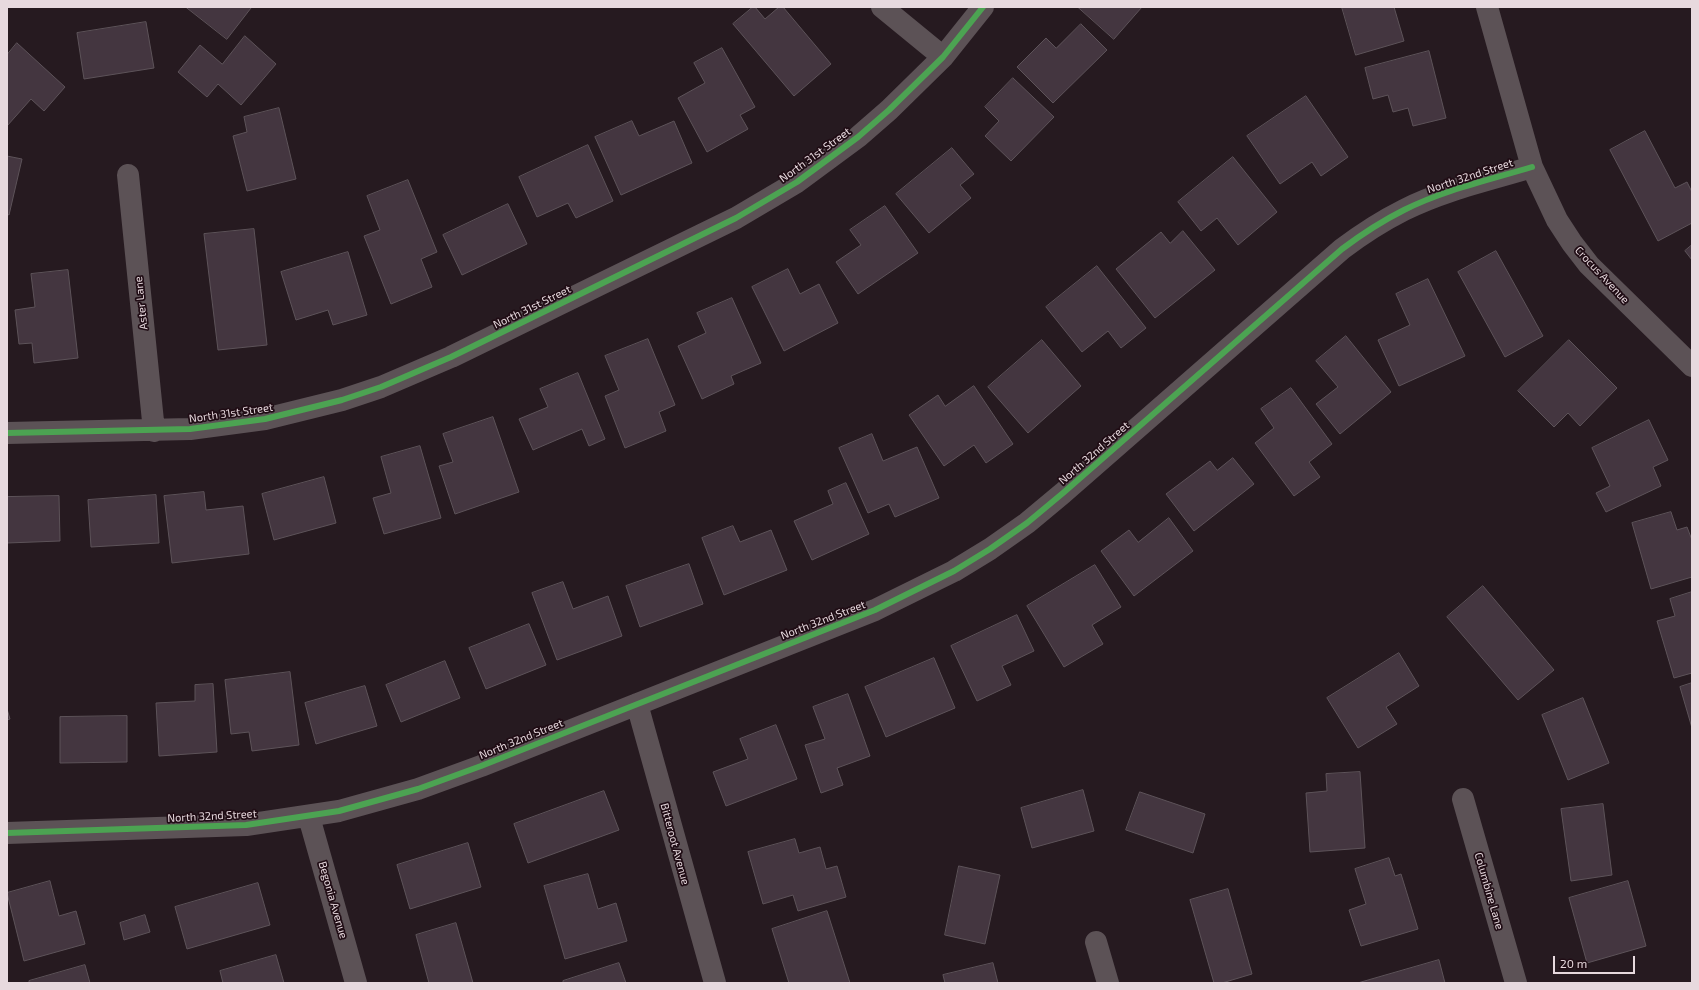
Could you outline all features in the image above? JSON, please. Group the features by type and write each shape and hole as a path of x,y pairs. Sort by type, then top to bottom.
{"street":[{"path":"882,7 942,57"},
{"name":"North 31st Street","path":"7,433 154,431 230,425 305,410 381,387 451,357 736,218 768,200 826,161 858,137 889,110 942,57 983,7"},
{"name":"Crocus Avenue","path":"1487,7 1532,167 1557,220 1589,265 1692,366"},
{"name":"North 32nd Street","path":"7,833 246,825 309,816 381,801 481,766 875,610 954,571 1027,523 1064,493 1342,249 1371,228 1405,209 1434,197 1532,167"},
{"name":"Aster Lane","path":"128,175 154,431"},
{"name":"Bitteroot Avenue","path":"637,704 715,983"},
{"name":"Columbine Lane","path":"1463,799 1516,983"},
{"name":"Begonia Avenue","path":"309,816 356,983"},
{"path":"1096,942 1108,983"}],"building":[{"path":"186,7 250,7 251,8 227,39"},
{"path":"753,7 755,7 765,19 779,7 783,7 831,64 794,96 733,24"},
{"path":"1078,7 1142,7 1114,39"},
{"path":"1342,7 1394,7 1404,41 1356,55"},
{"path":"146,22 154,68 84,79 77,33"},
{"path":"1081,24 1107,50 1053,103 1017,67 1046,38 1056,48"},
{"path":"245,36 276,64 241,105 218,84 207,97 178,72 200,45 222,64"},
{"path":"17,43 65,87 44,111 31,99 7,126 7,55"},
{"path":"722,48 755,107 740,115 748,129 707,152 678,98 705,83 694,63"},
{"path":"1429,51 1446,118 1413,126 1408,108 1393,112 1388,95 1373,99 1365,68"},
{"path":"1013,78 1054,117 1011,161 985,136 999,121 985,107"},
{"path":"1306,96 1348,157 1321,176 1312,162 1280,184 1247,136"},
{"path":"279,108 296,179 247,191 233,136 247,132 244,117"},
{"path":"632,121 639,136 674,121 692,163 621,195 595,137"},
{"path":"1645,131 1675,188 1687,182 1692,192 1692,223 1658,241 1610,150"},
{"path":"588,145 613,201 576,218 568,203 537,217 519,177"},
{"path":"952,148 974,174 960,185 971,198 929,233 896,194"},
{"path":"7,156 22,159 9,215 7,214"},
{"path":"1233,157 1277,212 1238,245 1217,218 1201,231 1178,202"},
{"path":"408,180 437,252 421,259 432,287 391,304 364,236 380,230 367,196"},
{"path":"508,204 527,244 462,275 443,235"},
{"path":"885,206 918,253 858,294 836,262 861,245 850,230"},
{"path":"254,229 267,345 218,350 204,234"},
{"path":"1183,231 1215,270 1155,318 1116,269 1161,232 1170,243"},
{"path":"1692,245 1692,260 1685,251"},
{"path":"1496,251 1543,336 1505,357 1458,272"},
{"path":"348,252 367,315 333,325 328,310 296,320 281,272"},
{"path":"1097,266 1146,328 1121,348 1108,331 1082,352 1046,307"},
{"path":"788,269 800,294 819,284 838,323 784,351 752,287"},
{"path":"68,270 78,358 34,363 32,343 19,344 15,310 35,307 31,274"},
{"path":"1428,279 1465,356 1399,386 1378,340 1410,325 1396,294"},
{"path":"732,298 761,363 731,376 734,384 702,399 678,346 706,333 697,313"},
{"path":"1346,336 1391,392 1340,434 1316,404 1338,387 1316,361"},
{"path":"648,339 675,405 659,412 666,431 625,448 605,396 619,390 605,356"},
{"path":"1042,340 1081,386 1028,433 988,387"},
{"path":"1569,340 1617,388 1580,426 1568,413 1554,427 1518,391"},
{"path":"578,373 605,439 589,446 582,429 533,450 519,419 548,407 540,389"},
{"path":"974,386 1013,444 986,463 974,445 944,466 909,415 938,395 945,406"},
{"path":"1291,388 1332,444 1309,462 1320,477 1294,496 1255,443 1274,428 1261,409"},
{"path":"493,417 519,492 455,514 439,466 453,462 443,434"},
{"path":"1649,420 1668,460 1653,467 1661,486 1606,512 1596,493 1610,486 1592,448"},
{"path":"872,434 883,461 917,447 939,498 895,517 889,504 868,513 839,448"},
{"path":"420,446 441,518 384,534 373,498 391,493 381,457"},
{"path":"1233,458 1254,484 1194,531 1166,494 1210,461 1217,470"},
{"path":"324,477 336,523 274,540 262,494"},
{"path":"846,483 869,534 812,560 794,521 833,504 828,491"},
{"path":"204,492 206,510 243,506 249,554 172,563 164,496"},
{"path":"156,495 159,543 91,547 88,500"},
{"path":"59,496 60,541 7,543 7,497"},
{"path":"1671,512 1677,530 1687,527 1692,540 1692,577 1651,589 1632,523"},
{"path":"1169,518 1193,551 1134,596 1101,551 1129,530 1138,542"},
{"path":"733,526 740,542 771,530 787,570 724,595 702,538"},
{"path":"689,564 703,604 640,627 626,586"},
{"path":"1095,565 1121,607 1092,625 1103,644 1064,667 1027,606"},
{"path":"563,582 573,609 608,596 622,636 557,660 532,593"},
{"path":"1483,586 1554,670 1518,700 1447,617"},
{"path":"1692,592 1692,673 1674,678 1657,621 1675,616 1670,599"},
{"path":"1017,615 1034,651 1002,666 1011,685 977,701 951,646"},
{"path":"529,624 546,665 486,689 469,648"},
{"path":"1399,653 1419,686 1386,707 1397,724 1358,748 1327,698"},
{"path":"934,658 955,708 886,737 865,687"},
{"path":"445,661 460,698 401,722 386,685"},
{"path":"290,672 299,745 252,751 249,732 231,734 225,680"},
{"path":"1692,683 1692,728 1680,687"},
{"path":"213,684 217,752 159,756 156,703 195,701 195,685"},
{"path":"365,686 377,726 316,744 305,703"},
{"path":"848,694 870,756 837,768 843,785 821,793 805,745 825,739 813,707"},
{"path":"1583,698 1609,763 1568,780 1542,715"},
{"path":"7,709 10,719 7,720"},
{"path":"127,716 127,762 60,763 60,717"},
{"path":"776,725 797,779 726,806 713,772 748,759 740,739"},
{"path":"1360,772 1365,848 1310,852 1306,793 1327,791 1326,774"},
{"path":"1083,790 1094,831 1032,848 1021,808"},
{"path":"604,791 619,830 528,863 514,824"},
{"path":"1140,792 1205,814 1193,853 1126,830"},
{"path":"1603,804 1612,875 1571,881 1561,809"},
{"path":"795,839 799,853 820,847 826,869 837,866 846,897 798,911 793,895 763,904 748,852"},
{"path":"468,843 481,887 410,909 397,865"},
{"path":"1389,858 1395,876 1401,874 1418,929 1361,946 1349,910 1366,904 1355,869"},
{"path":"959,866 1000,875 985,944 945,935"},
{"path":"588,874 598,909 616,903 627,941 565,959 544,886"},
{"path":"50,881 59,916 76,911 85,944 24,961 7,893"},
{"path":"1628,881 1646,946 1587,963 1569,898"},
{"path":"258,883 270,925 187,949 175,907"},
{"path":"1228,889 1252,974 1222,983 1214,983 1190,900"},
{"path":"827,911 850,983 789,983 772,929"},
{"path":"145,915 150,932 124,940 120,923"},
{"path":"456,923 473,983 429,983 416,935"},
{"path":"276,955 284,983 223,983 220,971"},
{"path":"1439,960 1445,983 1358,983"},
{"path":"619,963 626,983 563,983 563,981"},
{"path":"993,963 998,983 945,983 943,975"},
{"path":"85,965 90,983 29,983 29,981"}],"cycle path":[{"path":"7,433 190,429 265,419 342,400 381,387 451,357 736,218 797,182 858,137 889,110 943,57 983,7"},
{"path":"7,833 246,825 339,811 418,789 481,766 875,610 954,571 990,549 1027,523 1342,249 1365,233 1419,203 1467,186 1532,167"}]}
